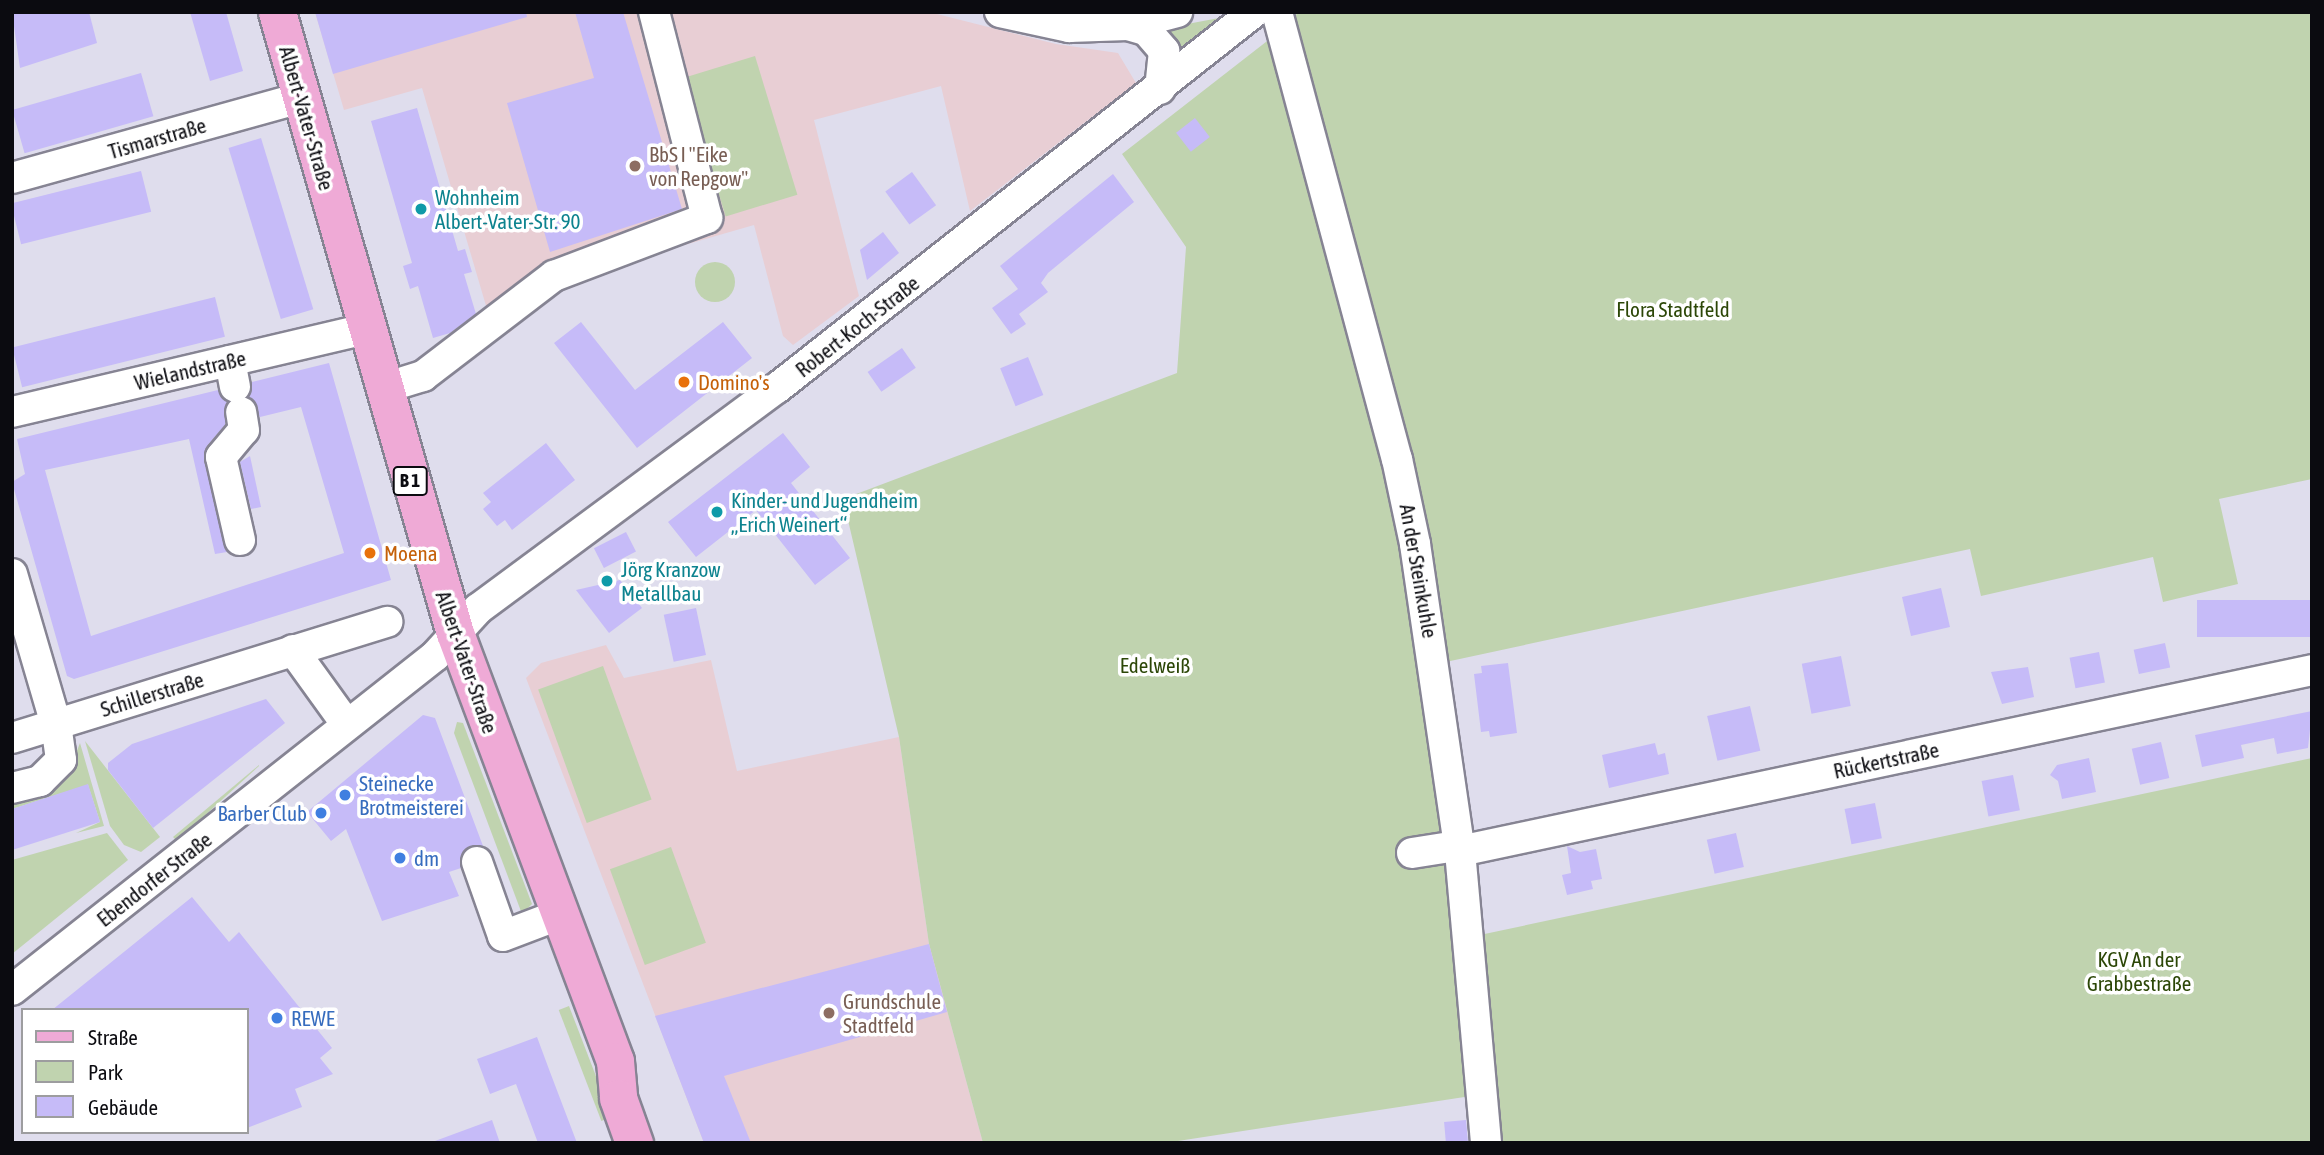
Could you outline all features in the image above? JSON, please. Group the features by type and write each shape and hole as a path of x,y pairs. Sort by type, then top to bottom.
{"main road":[{"name":"Albert-Vater-Straße","path":"277,12 455,633 615,1061 618,1098 634,1143"},
{"name":"Albert-Vater-Straße","path":"615,1061 637,1088 657,1143"}],"street":[{"path":"384,388 423,376 554,276 708,218 654,12"},
{"path":"1000,12 1069,27 1128,25 1177,12"},
{"name":"Robert-Koch-Straße","path":"455,633 478,609 777,388 1160,89 1254,12"},
{"name":"An der Steinkuhle","path":"1277,12 1402,479 1434,657 1460,851 1486,1143"},
{"path":"1128,25 1146,30 1163,46 1160,89"},
{"name":"Tismarstraße","path":"12,178 301,98"},
{"name":"Wielandstraße","path":"12,412 235,387 367,329"},
{"path":"235,387 244,430 221,457 240,540"},
{"path":"12,573 56,724 61,760 56,770 12,789"},
{"name":"Schillerstraße","path":"12,738 387,622"},
{"name":"Ebendorfer Straße","path":"12,990 345,722 435,656 455,633"},
{"path":"293,650 345,722"},
{"name":"Rückertstraße","path":"1412,853 1449,847 1460,851 2312,670"},
{"path":"477,862 502,936 561,914"}],"shaded area":[{"name":"BbS I \"Eike von Repgow\"","path":"315,12 929,12 1056,44 1118,53 1136,83 970,211 941,86 814,120 859,296 793,345 783,336 754,225 577,276 557,286 509,333 494,333 422,88 344,110"},
{"path":"606,645 624,678 711,660 737,771 899,737 929,944 983,1143 704,1143 526,678 541,663"}],"green space":[{"name":"Flora Stadtfeld","path":"1299,12 2312,12 2312,479 2219,499 2238,584 2163,602 2153,557 1981,596 1970,549 1441,663 1288,22"},
{"path":"1219,18 1178,53 1166,28"},
{"name":"Edelweiß","path":"1275,35 1389,461 1441,782 1471,1096 1165,1143 983,1143 929,944 899,737 843,499 1177,373 1186,247 1122,154"},
{"path":"755,56 797,195 726,217 683,78"},
{"path":"715,262 729,268 735,282 729,296 715,302 701,296 695,282 701,268"},
{"path":"603,666 652,799 587,823 538,690"},
{"path":"457,722 463,723 532,904 522,914 454,733"},
{"path":"85,741 160,837 141,852 124,845 110,826"},
{"path":"80,743 104,826 76,833 100,822 88,785 12,809 12,801 56,787 68,774"},
{"name":"KGV An der Grabbestraße","path":"2312,758 2312,1143 1499,1143 1475,936"},
{"path":"259,765 177,841 173,837"},
{"path":"107,833 128,860 12,954 12,860"},
{"path":"671,847 706,943 645,965 610,869"},
{"path":"569,1006 612,1117 601,1121 559,1010"}],"building":[{"path":"12,12 89,12 97,43 20,68"},
{"path":"190,12 226,12 243,71 210,81"},
{"path":"315,12 526,12 527,17 333,74"},
{"path":"575,12 623,12 682,209 550,252 507,103 594,78"},
{"path":"141,73 153,116 25,153 12,110"},
{"name":"Wohnheim Albert-Vater-Str. 90","path":"417,108 458,251 465,249 472,272 464,274 476,314 450,333 433,338 418,286 410,289 403,266 412,263 371,121"},
{"path":"1195,118 1210,137 1191,152 1176,133"},
{"path":"261,138 313,309 281,319 228,148"},
{"path":"141,171 151,212 21,244 12,203"},
{"path":"912,172 936,205 909,225 885,191"},
{"path":"1113,174 1134,202 1048,273 1041,283 1048,292 1019,314 1026,324 1011,334 992,308 1018,289 1000,266"},
{"path":"883,232 899,253 867,280 860,250"},
{"path":"215,297 225,337 22,387 12,348"},
{"name":"Domino's","path":"581,322 635,390 723,322 752,358 637,448 554,343"},
{"path":"902,348 916,368 881,392 868,372"},
{"path":"1028,357 1043,395 1016,406 1000,368"},
{"path":"329,363 391,580 74,679 67,676 12,482 25,474 17,439 218,390 227,402 225,425 207,446 204,460 227,552 215,554 189,439 45,470 91,636 344,553 301,407 260,417 249,397 252,382"},
{"name":"Kinder- und Jugendheim „Erich Weinert“","path":"783,433 810,467 791,483 850,558 815,585 756,510 696,557 668,522"},
{"path":"546,443 575,480 512,530 505,520 497,526 483,509 491,502 483,493"},
{"path":"250,456 261,507 251,509 240,462"},
{"path":"626,532 636,552 604,568 594,548"},
{"name":"Jörg Kranzow Metallbau","path":"620,580 642,608 609,633 576,590"},
{"path":"1941,588 1950,627 1911,636 1902,597"},
{"path":"2197,600 2312,600 2312,637 2197,637"},
{"path":"696,608 706,655 674,662 664,615"},
{"path":"2165,643 2170,667 2139,674 2134,650"},
{"path":"2099,652 2105,682 2075,688 2070,658"},
{"path":"1841,656 1851,706 1811,714 1802,664"},
{"path":"1508,663 1517,733 1490,737 1489,731 1481,732 1474,674 1482,673 1481,666"},
{"path":"2028,667 2034,697 2002,704 1991,672"},
{"path":"266,699 285,723 153,828 108,770 108,763 132,744"},
{"path":"1750,706 1760,751 1717,761 1707,716"},
{"path":"2312,711 2308,748 2277,754 2274,738 2241,745 2244,758 2202,767 2195,735"},
{"path":"423,715 435,718 483,846 464,850 461,868 449,872 459,896 382,921 346,829 331,841 307,812"},
{"path":"2161,742 2169,778 2140,785 2132,749"},
{"path":"1655,743 1658,755 1665,753 1669,774 1609,788 1602,755"},
{"path":"2089,758 2096,792 2062,799 2058,781 2050,775 2057,765"},
{"path":"2013,775 2020,810 1988,816 1982,781"},
{"path":"88,784 100,822 12,850 12,809"},
{"path":"1875,803 1882,838 1851,844 1845,809"},
{"path":"1736,833 1744,867 1715,874 1707,840"},
{"path":"1567,846 1580,852 1596,849 1602,879 1591,881 1593,889 1567,895 1562,875 1571,873"},
{"name":"REWE","path":"192,897 229,942 239,932 332,1048 320,1058 333,1074 295,1089 302,1107 248,1128 248,1008 54,1008"},
{"path":"929,944 947,1012 724,1076 751,1143 704,1143 655,1016"},
{"path":"537,1037 577,1143 538,1143 516,1084 490,1094 477,1059"},
{"path":"492,1120 500,1143 435,1143 435,1141"},
{"path":"1466,1120 1468,1143 1446,1143 1444,1122"}],"place":[{"name":"BbS I \"Eike von Repgow\"","path":"635,166"},
{"name":"Wohnheim Albert-Vater-Str. 90","path":"421,209"},
{"name":"Domino's","path":"684,382"},
{"name":"Kinder- und Jugendheim „Erich Weinert“","path":"717,512"},
{"name":"Moena","path":"370,553"},
{"name":"Jörg Kranzow Metallbau","path":"607,581"},
{"name":"Steinecke Brotmeisterei","path":"345,795"},
{"name":"Barber Club","path":"321,813"},
{"name":"dm","path":"400,858"},
{"name":"Grundschule Stadtfeld","path":"829,1013"},
{"name":"REWE","path":"277,1018"}]}
